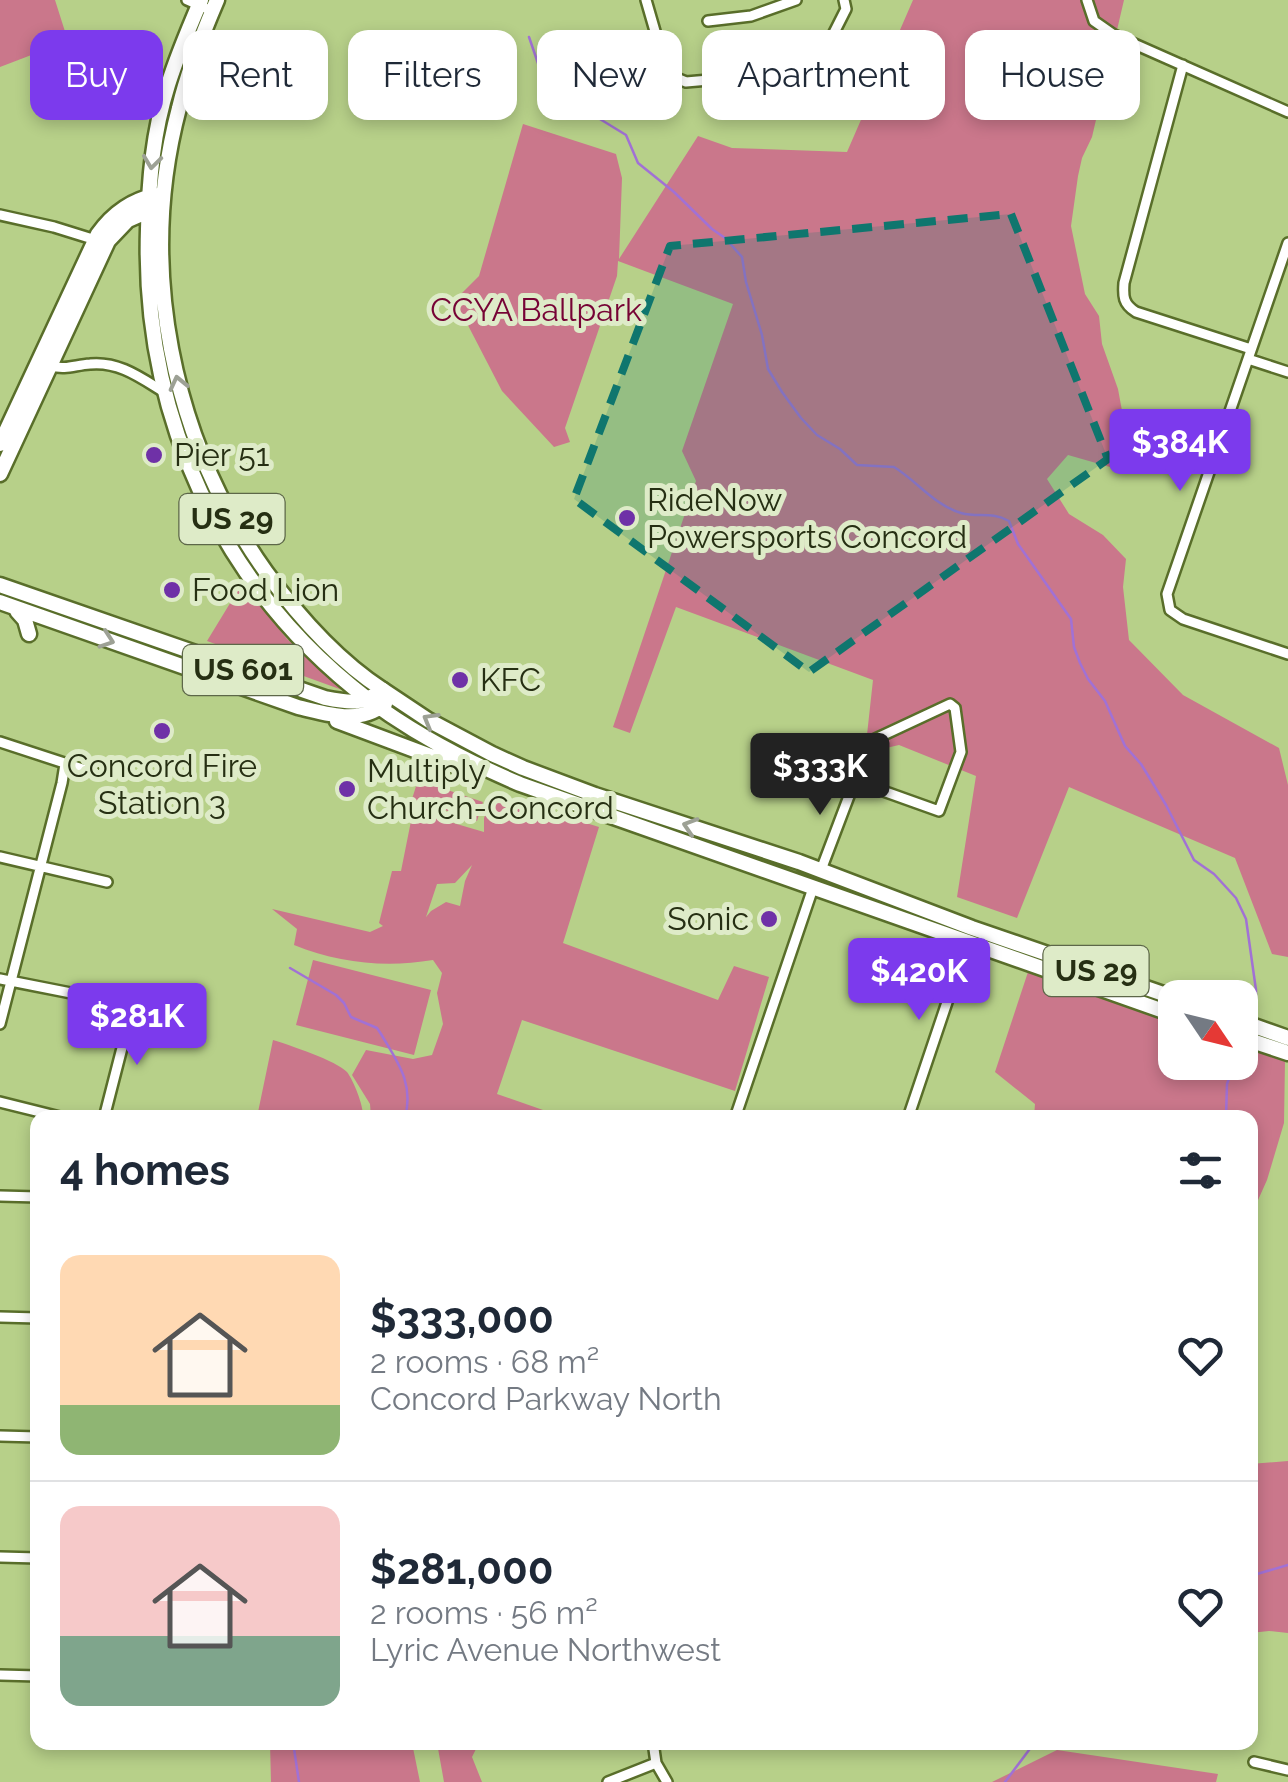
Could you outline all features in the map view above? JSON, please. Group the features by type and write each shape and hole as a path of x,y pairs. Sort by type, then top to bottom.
{"main road":[{"name":"US 29","path":"203,3 156,202 148,284 150,320 164,392 205,502 254,584 315,652 409,728 520,784 813,888 1158,993"},
{"name":"US 29","path":"156,202 162,293 176,376 198,448 223,504 284,597 325,642 388,694 492,754 594,795 820,870 970,935 1158,1008"},
{"path":"0,444 64,307 100,242 156,202"},
{"path":"2,468 51,366 100,242"},
{"path":"51,366 47,360 66,316 64,307"},
{"path":"2,468 2,457 35,384 33,373"},
{"name":"US 601","path":"0,585 298,706 492,780 520,784"},
{"name":"US 601","path":"2,603 325,698 375,704"},
{"path":"298,706 338,717 369,714 388,694"},
{"path":"629,824 634,808"},
{"path":"700,848 800,873 814,875 820,870"},
{"path":"813,888 822,883 874,899 892,898"},
{"path":"1258,1027 1288,1038"},
{"path":"1258,1043 1288,1054"}],"street":[{"path":"646,0 674,77 686,82 702,81"},
{"path":"708,21 751,16 796,0"},
{"path":"835,30 846,9 844,0"},
{"path":"1087,0 1090,14 1099,26 1288,112"},
{"path":"1182,65 1123,297 1136,312 1288,372"},
{"path":"0,215 100,242"},
{"path":"1288,244 1167,600 1170,610 1183,619 1288,654"},
{"path":"51,366 67,369 106,364 133,372 164,392"},
{"path":"144,379 159,372"},
{"path":"820,870 868,746 875,739 950,704 955,708 960,752 939,811 855,781"},
{"path":"0,742 95,773"},
{"path":"0,1024 5,981 56,810 64,764"},
{"path":"0,856 107,882"},
{"path":"738,1110 813,888"},
{"path":"911,1110 970,935"},
{"path":"5,981 191,1022"},
{"path":"106,1110 132,1009"},
{"path":"0,1102 32,1110"},
{"path":"0,1196 30,1197"},
{"path":"0,1317 30,1318"},
{"path":"0,1436 30,1438"},
{"path":"0,1556 30,1558"},
{"path":"0,1675 30,1676"},
{"path":"654,1750 667,1782"},
{"path":"608,1782 656,1762"},
{"path":"1254,1762 1288,1770"}],"highlighted area":[{"path":"1011,214 1108,459 809,672 574,499 670,246"}],"green space":[{"path":"0,0 55,0 65,30 30,30 30,56 0,67"},
{"name":"CCYA Ballpark","path":"913,0 1124,0 1117,30 965,30 965,120 1096,120 1082,158 1071,226 1085,294 1099,316 1102,344 1118,389 1125,427 1117,469 1068,455 1047,479 1069,514 1103,535 1126,559 1123,587 1129,640 1183,695 1279,748 1288,785 1288,957 1272,954 1235,858 1069,787 1017,918 957,897 976,776 899,745 865,753 873,680 676,607 630,733 613,727 696,481 682,451 733,304 618,261 617,276 565,428 570,442 554,447 502,391 458,306 460,295 479,276 523,124 616,154 622,178 619,259 698,136 732,148 847,152 861,120 945,120 945,30 900,30"},
{"path":"243,582 287,639 345,691 207,641"},
{"path":"418,780 483,802 477,821 412,799"},
{"path":"493,794 599,827 563,943 718,1000 734,966 769,977 735,1091 522,1020 497,1094 543,1110 370,1110 352,1075 366,1050 413,1059 432,1055 443,1024 437,993 442,973 433,960 362,962 294,945 297,929 272,909 370,932 383,926 379,923 392,871 401,871 412,816 419,813 484,832 484,818","holes":["472,865 460,906 446,902 426,917 437,884 455,883"]},
{"path":"313,960 431,990 414,1055 296,1025"},
{"path":"1028,972 1158,1017 1158,1080 1258,1080 1258,1051 1285,1061 1284,1123 1258,1200 1258,1110 1035,1110 1035,1104 995,1072"},
{"path":"273,1040 342,1068 353,1081 362,1110 258,1110"},
{"path":"1288,1461 1288,1633 1258,1632 1258,1463"},
{"path":"270,1750 413,1750 420,1782 271,1782"},
{"path":"438,1750 476,1750 472,1757 482,1782 444,1782"},
{"path":"1057,1750 1218,1774 1216,1782 992,1782"}],"waterway":[{"path":"529,37 548,82 564,97 626,135 638,163 742,257 768,369 817,435 857,465 894,467 951,509 1009,521 1018,544 1071,619 1080,663 1105,701 1125,746 1166,805 1194,860 1214,874 1236,898 1246,919 1255,980"},
{"path":"290,968 336,995 351,1017 377,1028 406,1084 406,1110"},
{"path":"1226,1110 1228,1080"},
{"path":"1258,1574 1288,1565"},
{"path":"294,1750 299,1782"},
{"path":"1005,1782 1029,1750"}],"place":[{"name":"Pier 51","path":"154,455"},
{"name":"RideNow Powersports Concord","path":"627,518"},
{"name":"Food Lion","path":"172,590"},
{"name":"KFC","path":"460,680"},
{"name":"Concord Fire Station 3","path":"162,731"},
{"name":"Multiply Church-Concord","path":"347,789"},
{"name":"Sonic","path":"769,919"}]}
